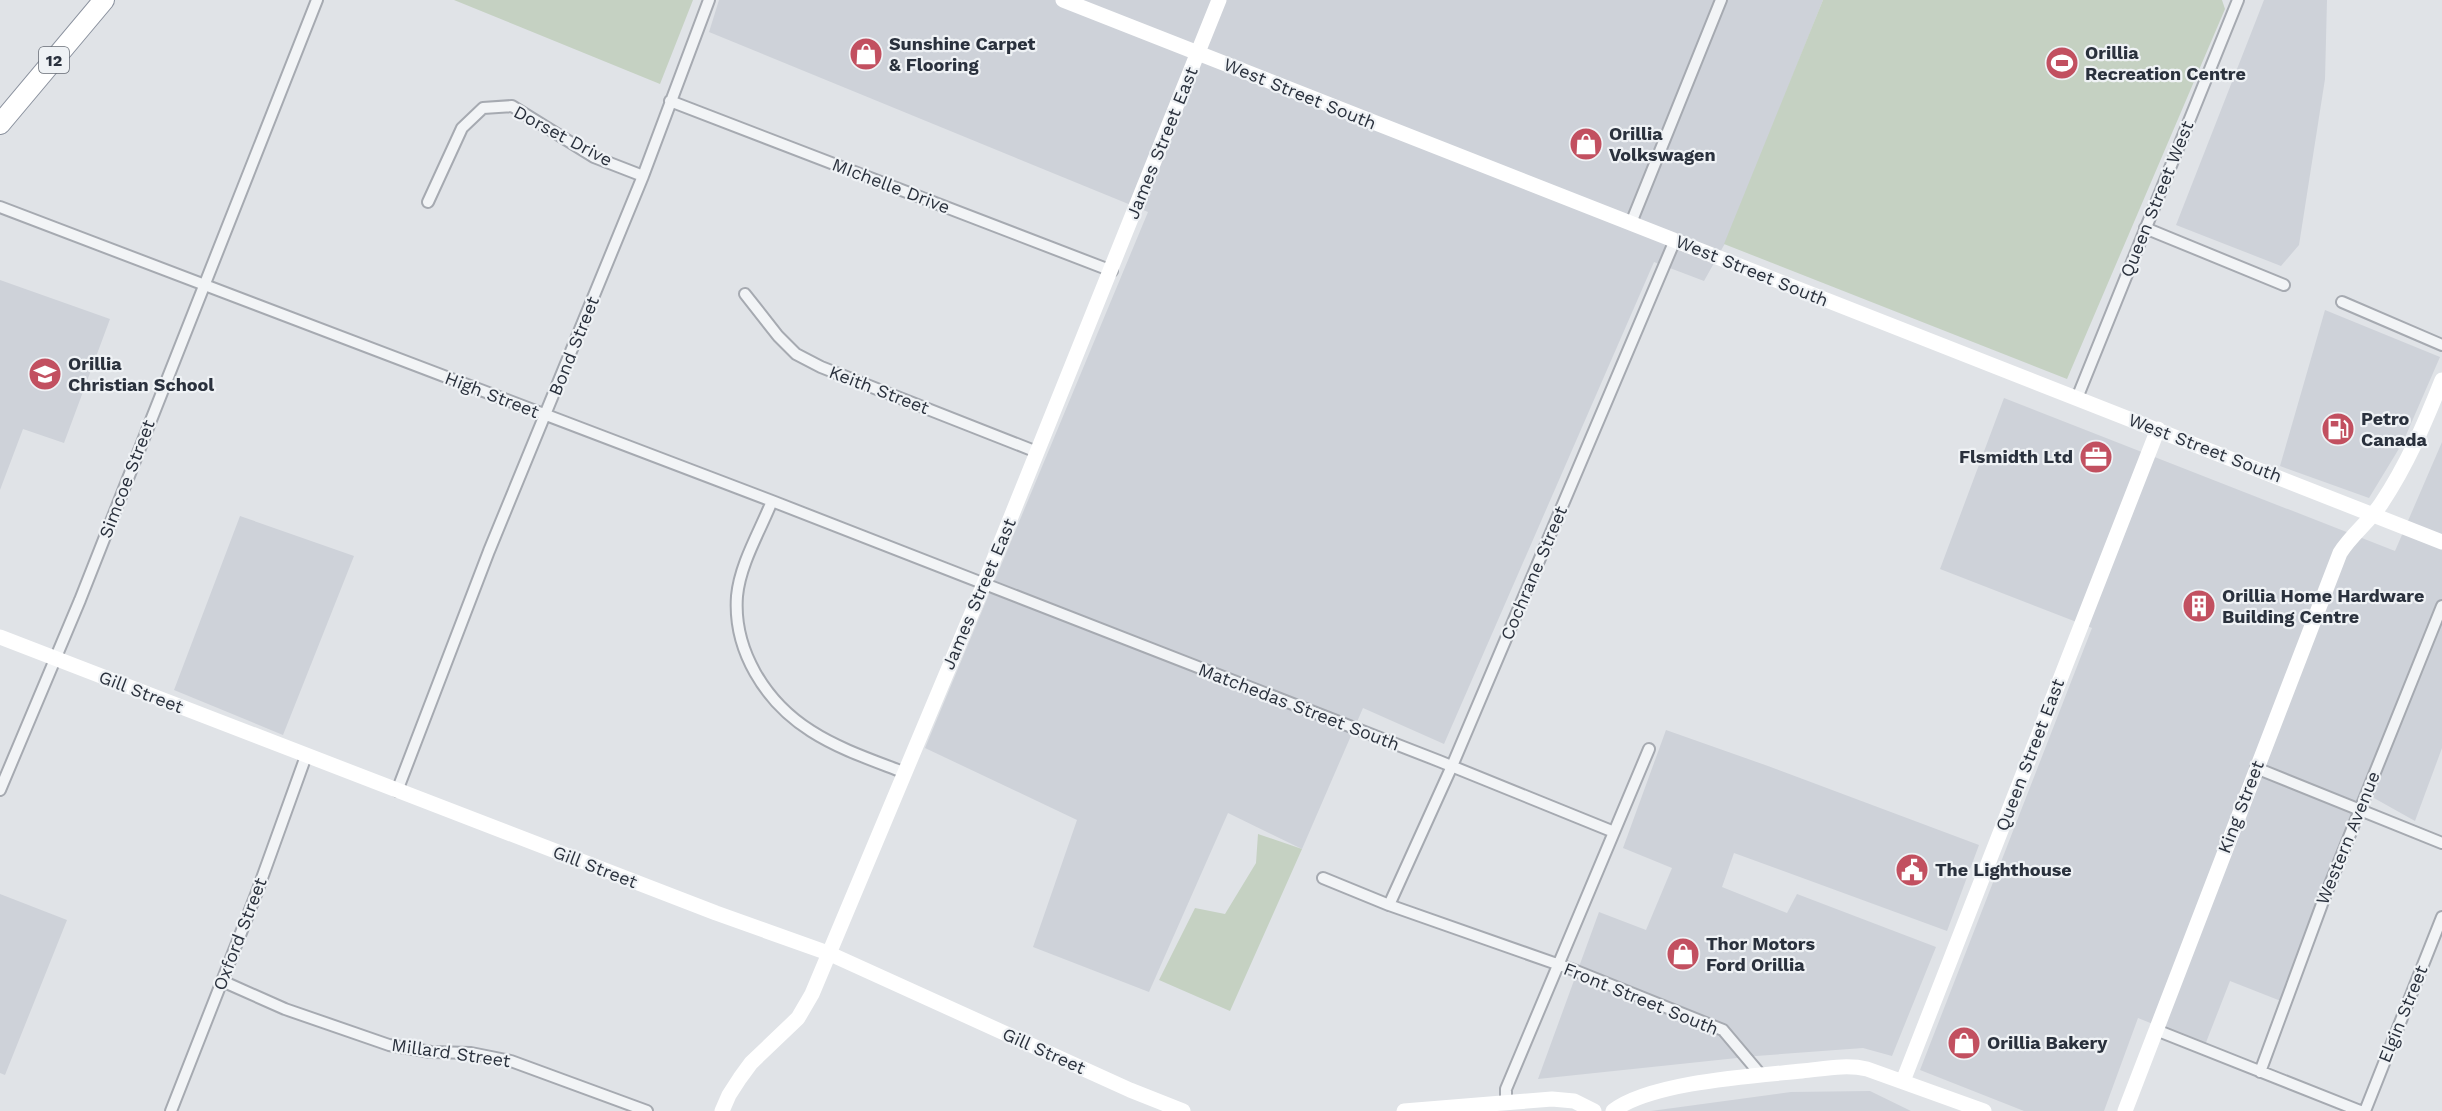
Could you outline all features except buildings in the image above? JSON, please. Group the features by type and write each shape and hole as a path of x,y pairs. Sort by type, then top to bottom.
{"highway":[{"name":"12","path":"0,124 104,0"}],"street":[{"name":"Simcoe Street","path":"0,790 80,600 317,0"},
{"name":"Bond Street","path":"397,791 489,551 643,176 708,0"},
{"name":"West Street South","path":"1062,0 2442,542"},
{"name":"James Street East","path":"722,1111 729,1095 751,1064 798,1018 812,994 903,772 984,584 1112,271 1219,0"},
{"path":"1631,223 1721,0"},
{"name":"Queen Street West","path":"2077,398 2238,0"},
{"name":"MIchelle Drive","path":"669,101 1112,271"},
{"name":"Dorset Drive","path":"428,202 462,128 483,108 512,106 594,157 643,176"},
{"name":"High Street","path":"0,207 204,283 984,584"},
{"path":"2145,228 2284,285"},
{"name":"Cochrane Street","path":"1389,905 1452,766 1675,240"},
{"name":"Keith Street","path":"745,294 766,323 796,354 821,367 1037,452"},
{"path":"2342,302 2442,345"},
{"name":"King Street","path":"2125,1111 2340,553 2348,541 2374,514 2418,439 2442,380"},
{"name":"Queen Street East","path":"1903,1081 2158,429"},
{"path":"772,501 746,563 737,595 738,631 749,664 770,694 796,721 828,741 903,772"},
{"name":"Matchedas Street South","path":"984,584 1452,766 1614,832"},
{"name":"Western Avenue","path":"2260,1072 2322,903 2442,606"},
{"name":"Gill Street","path":"0,637 716,913 828,953 1130,1090 1183,1111"},
{"path":"1506,1102 1506,1089 1648,748"},
{"name":"Oxford Street","path":"171,1111 257,892 306,756"},
{"path":"2256,768 2442,843"},
{"name":"Front Street South","path":"1323,878 1389,905 1558,964 1723,1030 1761,1075"},
{"name":"Elgin Street","path":"2364,1111 2442,917"},
{"name":"Millard Street","path":"222,981 285,1008 389,1045 430,1052 471,1053 511,1060 648,1111"},
{"path":"2156,1030 2360,1111"},
{"path":"1613,1111 1660,1090 1761,1075 1860,1067 1984,1111"},
{"path":"1404,1111 1552,1099 1574,1101 1594,1111"}],"shaded area":[{"path":"719,0 1823,0 1728,238 1704,281 1654,262 1444,744 1363,708 1302,849 1228,813 1149,992 1033,947 1077,820 925,748 1148,212 709,32"},
{"path":"2264,0 2327,0 2325,79 2299,245 2281,266 2176,225"},
{"name":"Orillia Christian School","path":"0,280 110,319 64,443 23,429 0,490"},
{"path":"2325,310 2440,357 2403,442 2369,498 2280,466"},
{"path":"2004,398 2395,551 2442,442 2442,748 2415,821 2365,793 2286,1003 2230,981 2205,1045 2138,1018 2104,1111 2024,1111 1920,1070 2092,628 1940,569"},
{"path":"240,516 354,556 283,735 174,690"},
{"path":"1666,730 1979,845 1947,931 1734,853 1722,887 1787,913 1797,894 1936,947 1892,1056 1863,1048 1756,1056 1538,1079 1599,912 1646,930 1672,868 1623,848"},
{"path":"0,894 67,920 5,1075 0,1073"},
{"path":"1870,1091 1911,1111 1651,1111 1791,1092"}],"green space":[{"path":"454,0 693,0 660,84"},
{"path":"1823,0 2222,0 2225,9 2067,379 1724,244"},
{"path":"1258,834 1302,849 1230,1011 1159,980 1195,908 1225,914 1256,863"}],"place":[{"name":"Sunshine Carpet & Flooring","path":"866,54"},
{"name":"Orillia Recreation Centre","path":"2062,63"},
{"name":"Orillia Volkswagen","path":"1586,144"},
{"name":"Orillia Christian School","path":"45,374"},
{"name":"Petro Canada","path":"2338,429"},
{"name":"Flsmidth Ltd","path":"2096,457"},
{"name":"Orillia Home Hardware Building Centre","path":"2199,606"},
{"name":"The Lighthouse","path":"1912,870"},
{"name":"Thor Motors Ford Orillia","path":"1683,954"},
{"name":"Orillia Bakery","path":"1964,1043"}]}
